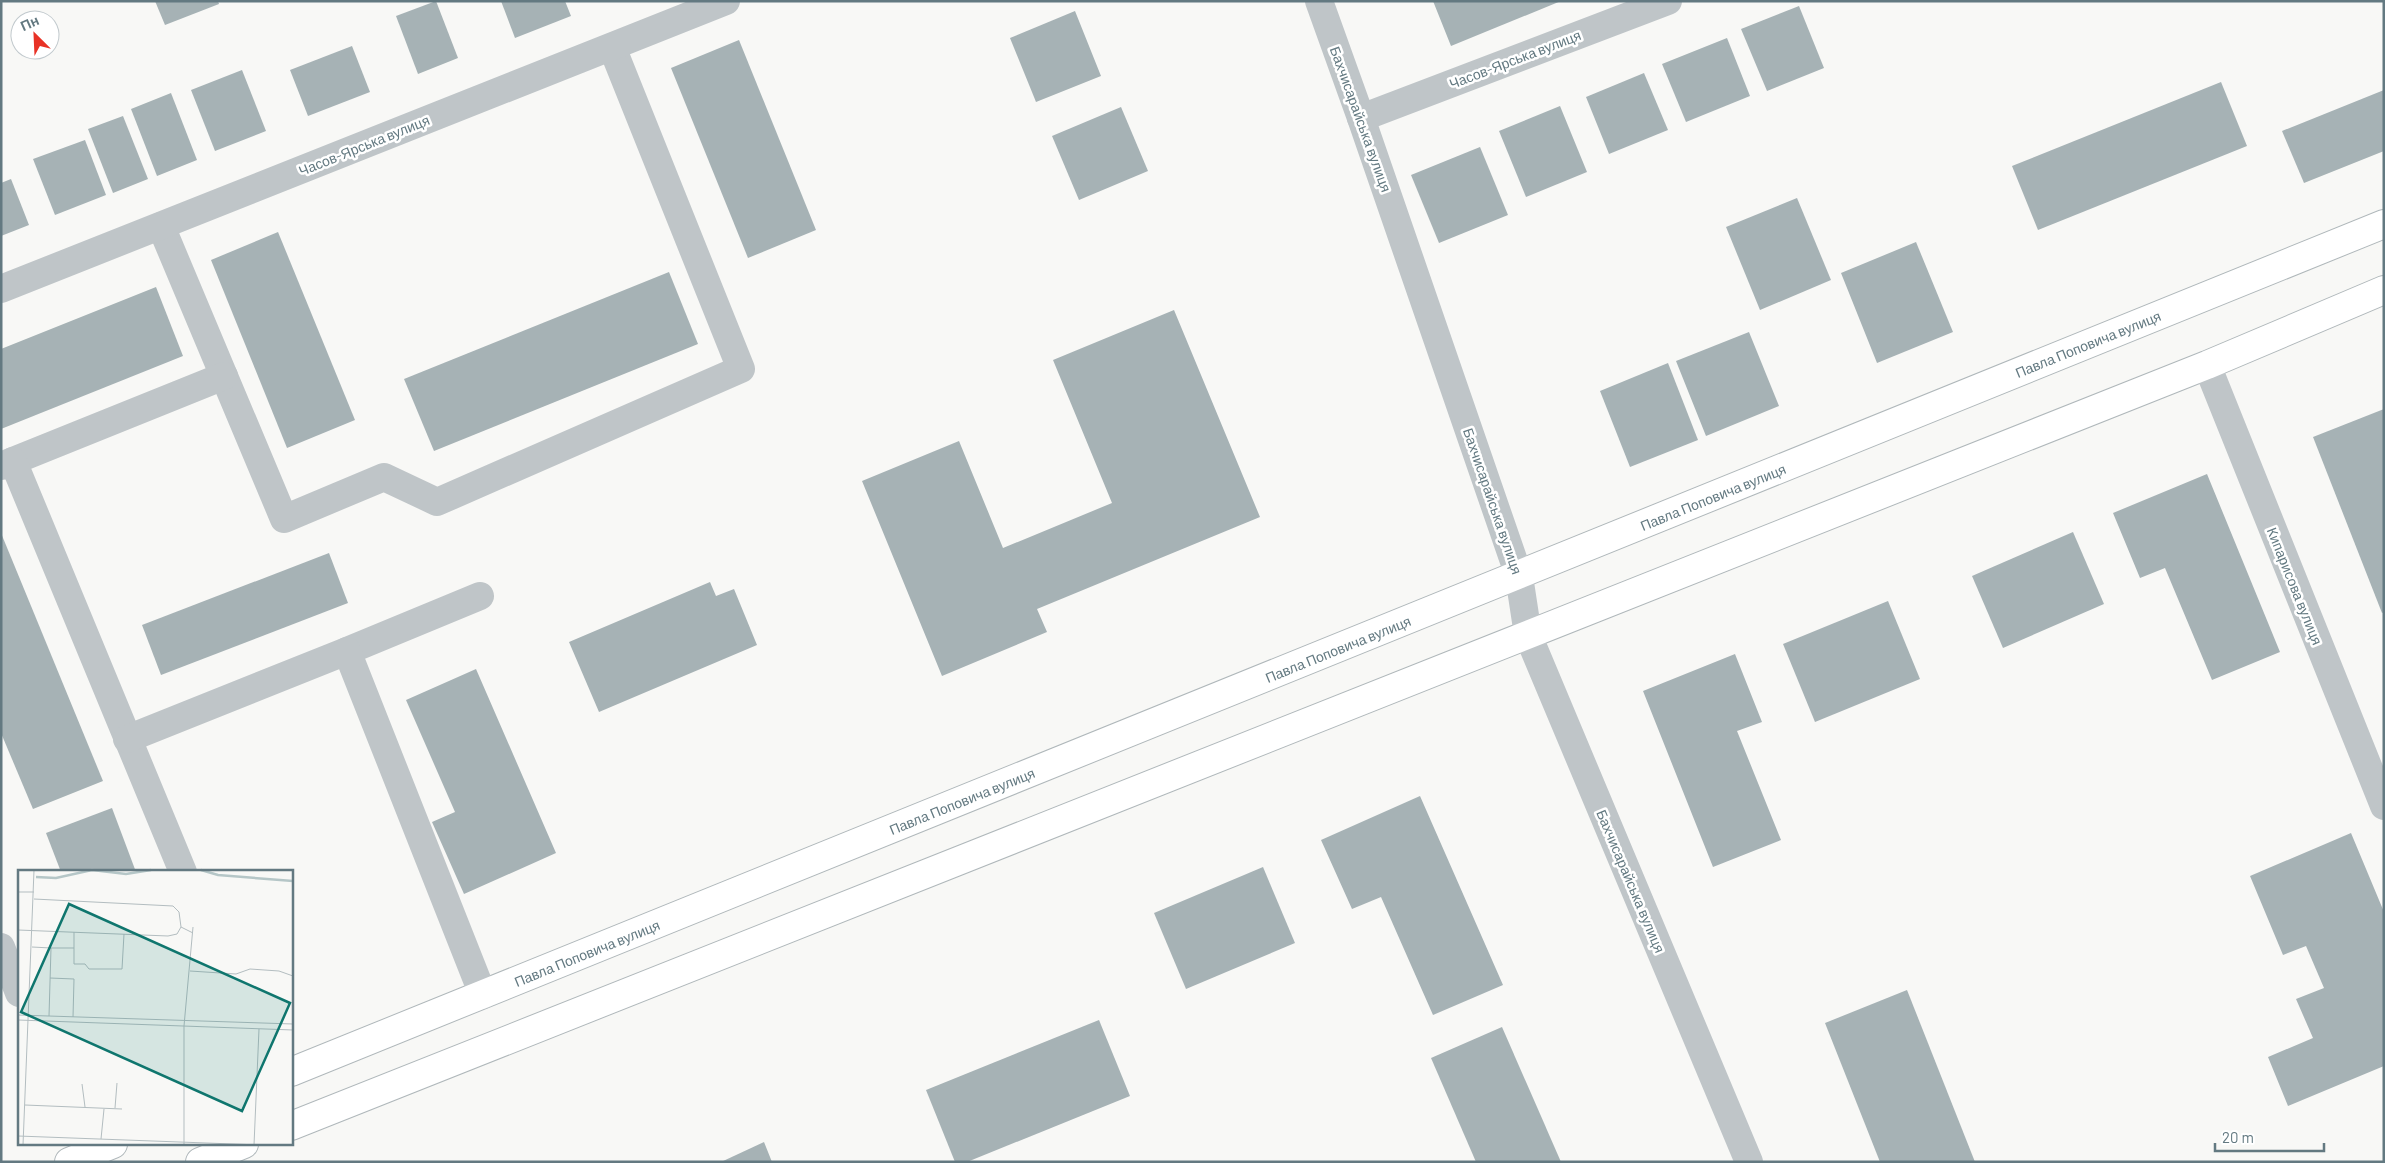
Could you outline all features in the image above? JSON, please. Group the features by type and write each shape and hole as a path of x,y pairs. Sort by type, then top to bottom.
{"main road":[{"name":"Павла Поповича вулиця","path":"292,1072 2384,224"},
{"path":"292,1126 2207,365 2384,290"},
{"path":"78,1156 107,1146"},
{"path":"200,1162 239,1146"}],"street":[{"name":"Часов-Ярська вулиця","path":"1,289 726,1"},
{"name":"Бахчисарайська вулиця","path":"1319,1 1519,576 1528,635 1749,1162"},
{"name":"Часов-Ярська вулиця","path":"1361,118 1668,1"},
{"path":"161,226 284,519 384,477 436,502 741,369 612,47"},
{"name":"Кипарисова вулиця","path":"2207,365 2384,806"},
{"path":"182,870 7,463 224,376"},
{"path":"127,739 480,596"},
{"path":"347,651 483,995"},
{"path":"1,947 18,990"}],"building":[{"path":"155,1 218,1 219,4 165,25"},
{"path":"436,1 458,58 418,74 396,16"},
{"path":"501,1 565,1 571,16 515,38"},
{"path":"1433,1 1561,1 1451,46"},
{"path":"1799,6 1824,68 1767,91 1741,29"},
{"path":"1075,11 1101,76 1036,102 1010,38"},
{"path":"1727,38 1750,96 1686,122 1662,64"},
{"path":"739,40 816,230 748,258 671,68"},
{"path":"352,46 370,92 308,116 290,70"},
{"path":"242,70 266,131 215,151 191,90"},
{"path":"1644,73 1668,130 1609,154 1586,97"},
{"path":"2221,82 2247,146 2038,230 2012,166"},
{"path":"2384,90 2384,151 2304,183 2282,131"},
{"path":"171,93 197,160 157,176 131,109"},
{"path":"1560,106 1587,172 1526,197 1499,131"},
{"path":"1121,107 1148,171 1079,200 1052,136"},
{"path":"123,116 148,179 113,193 88,129"},
{"path":"85,140 106,195 55,215 33,159"},
{"path":"1480,147 1508,215 1439,243 1411,175"},
{"path":"11,179 29,225 1,236 1,183"},
{"path":"1797,198 1831,280 1760,310 1726,227"},
{"path":"278,232 355,420 287,448 211,260"},
{"path":"1916,242 1953,332 1877,363 1841,273"},
{"path":"669,272 698,344 434,451 404,379"},
{"path":"156,287 183,356 1,429 1,349"},
{"path":"1174,310 1260,517 1037,609 1047,632 942,676 862,481 959,441 1003,548 1112,503 1053,360"},
{"path":"1749,332 1779,406 1706,436 1676,361"},
{"path":"1668,363 1698,440 1630,467 1600,391"},
{"path":"2384,409 2384,612 2382,613 2313,437"},
{"path":"2207,474 2280,652 2212,680 2165,568 2140,578 2113,513"},
{"path":"2073,532 2104,604 2003,648 1972,576"},
{"path":"1,533 103,781 33,809 1,733"},
{"path":"329,553 348,603 161,675 142,625"},
{"path":"710,582 716,596 734,589 757,645 599,712 569,642"},
{"path":"1888,601 1920,679 1815,722 1783,644"},
{"path":"1735,654 1762,722 1737,731 1781,840 1713,867 1643,691"},
{"path":"476,669 556,853 464,894 432,822 455,812 406,700"},
{"path":"1420,796 1503,985 1433,1015 1381,897 1352,909 1321,840"},
{"path":"112,808 135,870 60,870 46,833"},
{"path":"2351,833 2384,912 2384,1066 2288,1106 2268,1057 2313,1038 2296,999 2324,988 2306,946 2283,955 2250,876"},
{"path":"1263,867 1295,943 1186,989 1154,913"},
{"path":"1907,990 1975,1162 1880,1162 1825,1023"},
{"path":"1099,1020 1130,1096 967,1162 955,1162 926,1090"},
{"path":"1502,1027 1561,1162 1476,1162 1431,1058"},
{"path":"764,1142 772,1162 721,1162"}]}
